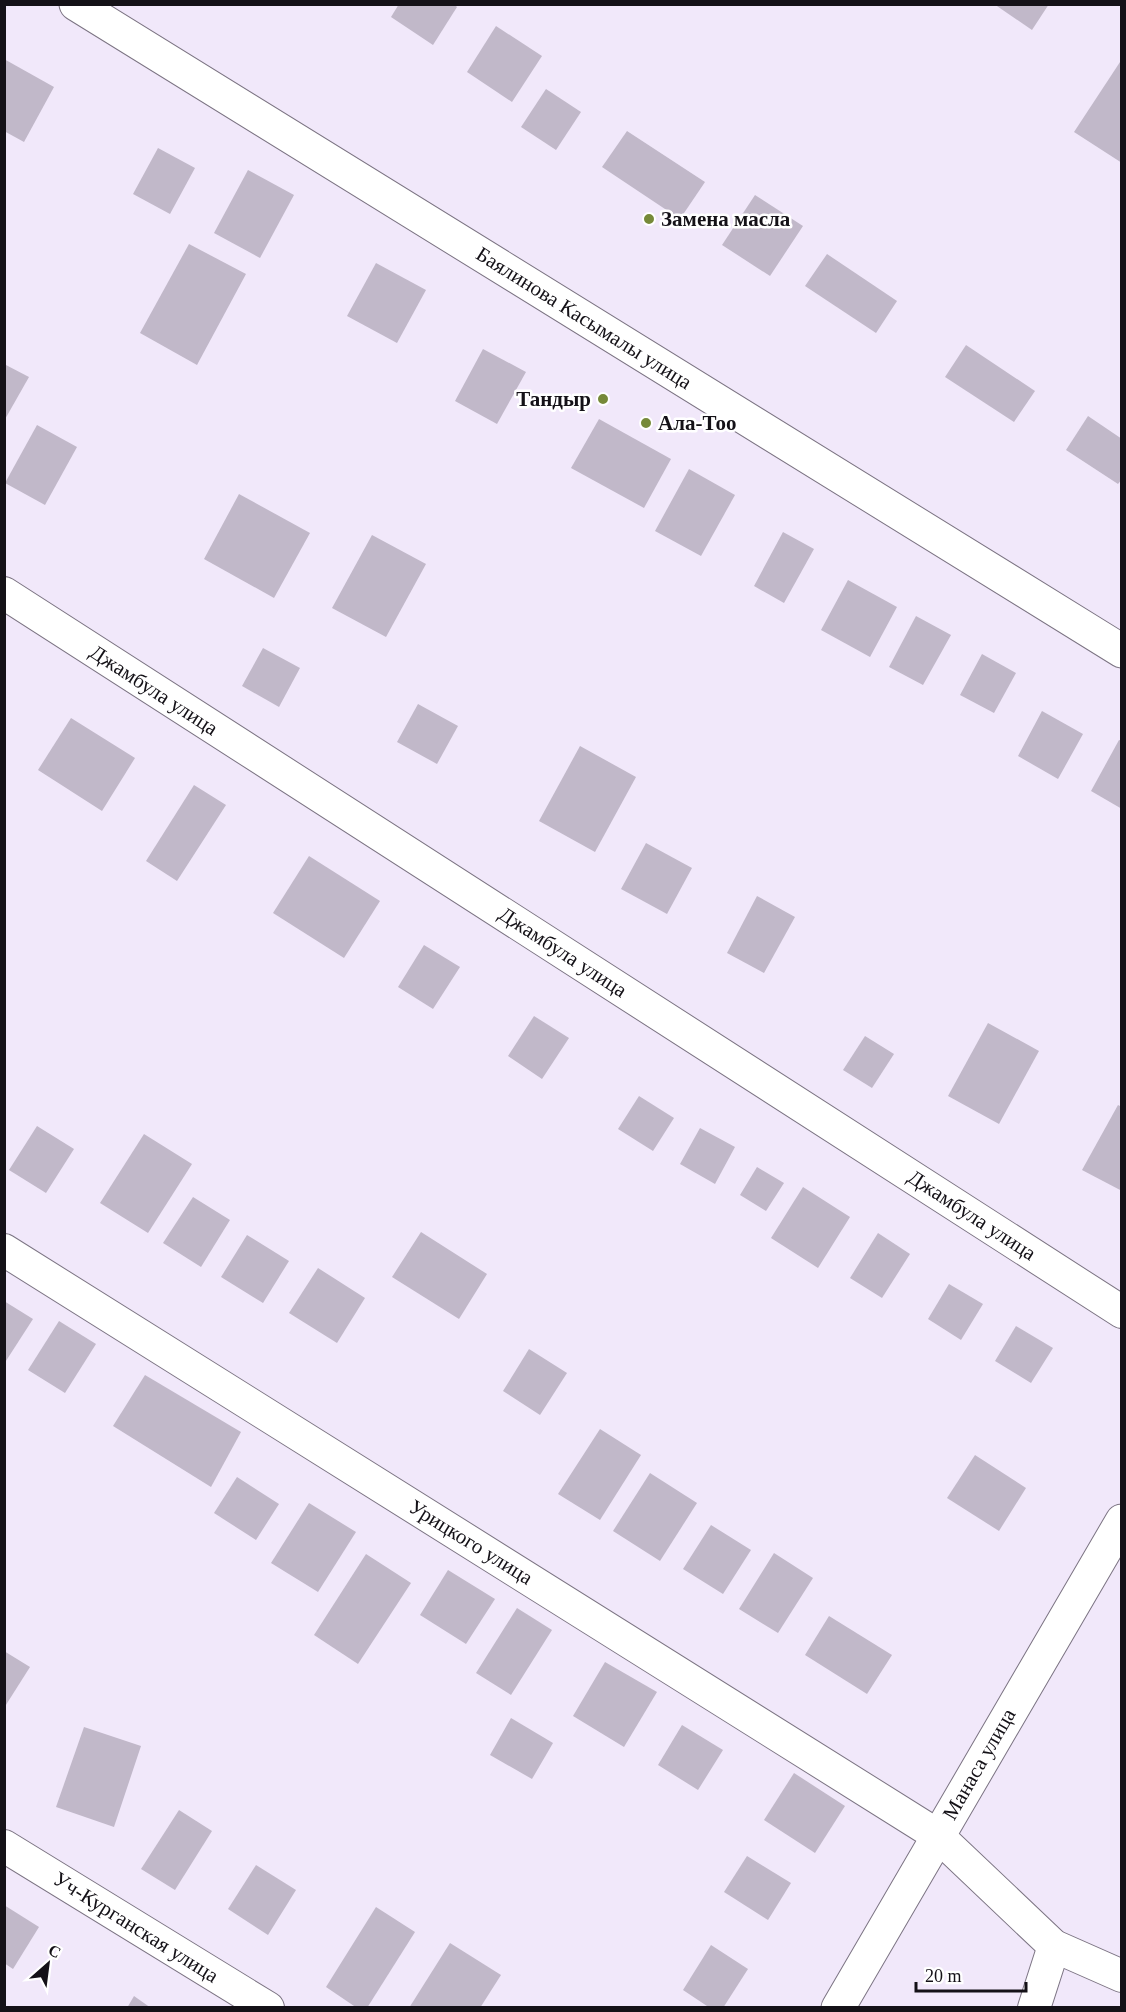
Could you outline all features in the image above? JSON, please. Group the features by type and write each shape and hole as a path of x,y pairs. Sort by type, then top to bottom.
{"main road":[{"name":"Баялинова Касымалы улица","path":"76,4 1122,651"},
{"name":"Манаса улица","path":"937,1835 1122,1521"},
{"path":"838,2007 937,1835"}],"street":[{"name":"Джамбула улица","path":"4,593 1122,1312"},
{"name":"Урицкого улица","path":"4,1250 937,1835"},
{"name":"Манаса улица","path":"937,1835 1054,1946 1122,1976"},
{"name":"Уч-Курганская улица","path":"4,1846 268,2007"},
{"path":"1034,2007 1054,1946"}],"building":[{"path":"399,4 454,4 457,7 433,45 391,17"},
{"path":"994,4 1049,4 1032,30"},
{"path":"496,26 542,56 512,102 467,72"},
{"path":"4,59 54,87 24,142 4,131"},
{"path":"1122,59 1122,163 1074,132"},
{"path":"546,89 581,112 556,150 521,127"},
{"path":"627,131 705,182 680,219 602,167"},
{"path":"158,148 195,168 170,214 133,194"},
{"path":"248,170 294,195 260,258 214,233"},
{"path":"755,195 803,226 770,276 722,245"},
{"path":"189,244 246,274 197,365 140,333"},
{"path":"827,254 897,301 876,333 805,286"},
{"path":"376,263 426,290 397,343 347,316"},
{"path":"966,345 1035,391 1014,422 945,377"},
{"path":"483,349 526,372 497,424 455,401"},
{"path":"4,364 29,377 4,421"},
{"path":"1088,416 1122,439 1122,479 1118,484 1066,450"},
{"path":"599,419 671,459 644,508 571,468"},
{"path":"37,425 77,447 45,505 5,483"},
{"path":"689,469 735,495 701,556 655,531"},
{"path":"239,494 310,533 274,598 204,559"},
{"path":"783,532 814,549 784,603 754,586"},
{"path":"372,535 426,564 386,637 332,608"},
{"path":"848,580 897,607 870,657 821,630"},
{"path":"916,616 951,635 923,685 889,667"},
{"path":"263,648 300,668 279,707 242,686"},
{"path":"982,654 1016,673 994,713 960,695"},
{"path":"418,704 458,726 437,764 397,742"},
{"path":"1042,711 1083,734 1058,779 1018,756"},
{"path":"71,718 135,758 102,811 38,770"},
{"path":"1119,740 1122,741 1122,809 1091,791"},
{"path":"580,746 636,777 595,852 539,821"},
{"path":"194,785 226,805 177,881 146,861"},
{"path":"646,843 692,868 667,914 621,889"},
{"path":"309,856 380,901 344,958 273,913"},
{"path":"757,896 795,917 764,973 727,953"},
{"path":"424,945 460,967 433,1009 398,987"},
{"path":"534,1016 569,1038 542,1079 508,1056"},
{"path":"988,1023 1039,1051 999,1124 948,1096"},
{"path":"865,1036 894,1054 872,1088 843,1070"},
{"path":"639,1096 674,1118 653,1151 618,1129"},
{"path":"1118,1105 1122,1107 1122,1191 1082,1170"},
{"path":"37,1126 74,1149 46,1193 9,1170"},
{"path":"700,1128 735,1147 715,1184 680,1164"},
{"path":"144,1134 192,1164 148,1233 100,1203"},
{"path":"757,1167 784,1183 766,1211 740,1195"},
{"path":"803,1187 850,1217 818,1268 771,1238"},
{"path":"193,1197 230,1220 201,1267 163,1243"},
{"path":"421,1232 487,1274 459,1319 392,1277"},
{"path":"878,1233 910,1254 882,1298 850,1278"},
{"path":"247,1235 289,1261 263,1303 221,1277"},
{"path":"318,1268 365,1298 337,1343 289,1313"},
{"path":"949,1284 983,1304 961,1340 928,1319"},
{"path":"4,1301 33,1319 4,1364"},
{"path":"59,1321 96,1344 65,1393 28,1370"},
{"path":"1016,1326 1053,1348 1031,1383 995,1361"},
{"path":"529,1349 567,1373 540,1415 503,1391"},
{"path":"145,1375 241,1432 211,1487 113,1426"},
{"path":"600,1429 641,1455 600,1520 558,1494"},
{"path":"975,1455 1026,1488 999,1531 947,1498"},
{"path":"650,1473 697,1503 660,1561 613,1531"},
{"path":"237,1477 279,1504 256,1540 214,1513"},
{"path":"309,1503 356,1532 318,1592 271,1563"},
{"path":"711,1525 751,1550 723,1594 683,1569"},
{"path":"774,1553 813,1578 778,1633 739,1609"},
{"path":"366,1554 411,1583 358,1664 314,1635"},
{"path":"448,1570 495,1599 466,1644 420,1615"},
{"path":"517,1608 552,1630 511,1695 476,1673"},
{"path":"829,1616 892,1655 867,1694 805,1655"},
{"path":"4,1651 30,1667 4,1708"},
{"path":"605,1662 657,1692 624,1747 573,1716"},
{"path":"511,1718 553,1743 532,1779 490,1755"},
{"path":"682,1725 723,1750 698,1790 658,1765"},
{"path":"84,1727 141,1746 114,1827 56,1807"},
{"path":"794,1773 845,1806 815,1853 764,1820"},
{"path":"179,1810 212,1831 175,1890 141,1869"},
{"path":"747,1856 791,1883 768,1920 724,1892"},
{"path":"256,1865 296,1890 268,1935 228,1909"},
{"path":"4,1905 39,1927 13,1969 4,1963"},
{"path":"376,1907 415,1932 367,2008 357,2008 326,1987"},
{"path":"450,1943 501,1975 480,2008 409,2008"},
{"path":"711,1945 748,1969 723,2008 710,2008 683,1990"},
{"path":"134,1996 151,2008 127,2008"}],"place":[{"name":"Замена масла","path":"649,219"},
{"name":"Тандыр","path":"603,399"},
{"name":"Ала-Тоо","path":"646,423"}]}
